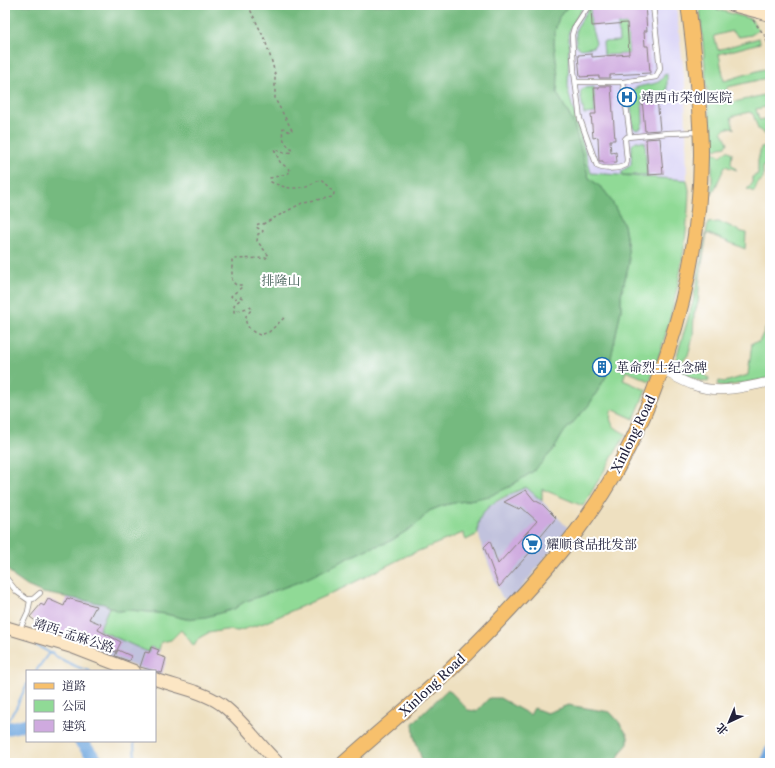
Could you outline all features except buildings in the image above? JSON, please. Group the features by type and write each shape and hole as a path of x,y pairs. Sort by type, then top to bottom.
{"main road":[{"name":"Xinlong Road","path":"688,5 703,132"},
{"name":"Xinlong Road","path":"349,763 429,692 487,637 533,589 579,533 601,500 627,457 645,420 682,315 700,229 704,168 703,132 692,5"},
{"path":"732,5 770,15"},
{"path":"765,5 770,6"},
{"name":"Xinlong Road","path":"344,763 451,669 512,607 566,544 599,498 624,456 663,371"},
{"name":"靖西-孟麻公路","path":"5,627 72,647 131,670"},
{"path":"156,679 206,696 221,704 244,725 260,745 278,763"}],"street":[{"path":"663,371 694,386 715,390 728,390 770,382"}],"lane":[{"path":"588,5 574,28 572,35 576,93 580,119 596,166 600,168 621,168 626,165 628,160 625,139 630,136 703,132"},
{"path":"576,82 623,82 653,79 659,74 653,5"},
{"path":"623,82 630,136"},
{"path":"6,578 17,592 29,599 33,599 40,593"},
{"path":"19,632 28,612 29,599"}],"path":[{"path":"248,5 265,40 272,62 275,98 292,130 290,132 283,128 282,131 285,142 291,148 292,152 284,153 274,150 280,162 291,172 270,178 271,182 286,187 298,188 307,187 321,179 334,193 333,197 304,202 263,224 258,224 256,227 263,231 262,233 258,234 257,241 269,256 266,258 232,259 232,281 236,285 242,285 242,287 231,296 233,299 242,298 234,306 234,312 250,307 252,309 246,316 246,324 249,328 260,335 269,332 285,317"},
{"path":"751,10 752,20 765,36 770,52"},
{"path":"770,71 768,86 770,98"}],"shaded area":[{"name":"靖西市荣创医院","path":"584,5 676,5 685,84 687,180 591,173 568,91 569,31"},
{"path":"526,487 568,528 510,603 502,597 498,589 481,544 477,526 479,517 488,506"},
{"path":"67,597 104,604 109,607 99,630 148,652 150,647 160,650 158,655 167,658 161,677 156,675 156,670 143,670 55,636 65,613 61,610"}],"green space":[{"name":"排隆山","path":"5,5 569,5 559,17 555,31 554,44 558,76 557,93 573,122 589,178 603,189 610,198 624,225 629,263 621,295 621,310 610,363 599,359 597,370 607,375 589,405 564,432 554,449 535,470 509,487 490,496 444,505 429,511 417,524 389,542 367,549 304,580 244,602 234,609 206,617 186,619 166,614 131,610 118,611 104,604 43,593 27,586 14,577 5,566"},
{"path":"569,5 584,5 569,31 568,91 591,173 687,180 689,190 688,214 682,263 666,335 650,381 626,371 623,380 646,390 634,419 612,409 610,418 611,421 618,430 626,434 583,506 542,489 542,501 526,487 501,499 486,509 478,524 478,534 466,540 463,533 406,556 343,588 264,623 238,631 225,630 208,633 199,638 194,646 181,630 171,640 161,642 159,650 150,647 148,652 99,630 109,607 118,611 130,610 166,614 186,619 234,609 244,602 290,585 367,549 389,542 417,524 429,511 444,505 474,499 509,487 535,470 554,449 564,432 589,405 607,375 597,370 599,359 610,362 621,310 621,295 629,263 624,225 610,198 603,189 589,178 573,122 557,93 558,76 554,43 555,31 559,17"},
{"path":"590,6 591,26 596,43 593,47 581,49 576,45 576,29"},
{"path":"705,6 751,19 759,30 751,35 739,37 732,31 714,36 718,50 759,38 760,43 719,54 724,81 764,69 767,73 767,78 728,87 726,90 730,103 768,94 770,106 756,109 759,120 770,118 770,138 758,129 753,114 749,112 731,117 734,129 732,127 722,131 728,143 726,146 720,147 717,150 712,148 700,9"},
{"path":"627,24 629,54 604,55 603,42 619,41 618,25"},
{"path":"667,74 667,93 657,97 642,99 643,122 641,128 636,130 633,127 630,93 638,87 658,82 664,75"},
{"path":"594,87 595,113 584,114 580,92 584,88"},
{"path":"636,141 645,142 647,175 622,175 622,171 631,165 632,145"},
{"path":"770,145 770,167 763,166 763,179 758,183 754,192 747,189 752,184 752,177 758,174 758,161 761,147"},
{"path":"727,150 732,153 731,164 737,170 725,166 712,195 712,151 721,156"},
{"path":"718,222 746,233 745,249 707,233 700,277 698,303 694,314 693,337 688,355 682,362 709,378 708,382 683,374 676,367 675,362 693,302 708,223"},
{"path":"770,319 770,378 726,386 718,385 719,381 725,382 748,375 752,343 759,342"},
{"path":"448,689 468,710 477,711 489,698 500,698 530,715 534,708 547,713 568,705 610,712 628,736 628,744 621,752 616,763 423,763 414,736 413,723"}],"waterway":[{"path":"21,638 72,665 87,670"},
{"path":"37,670 48,654 52,653"},
{"path":"5,724 16,708 26,686"},
{"path":"5,729 26,724"},
{"path":"81,742 99,763"},
{"path":"134,742 135,763"},
{"path":"767,763 770,752"}],"place":[{"name":"靖西市荣创医院","path":"627,97"},
{"name":"革命烈士纪念碑","path":"602,367"},
{"name":"耀顺食品批发部","path":"532,544"}]}
